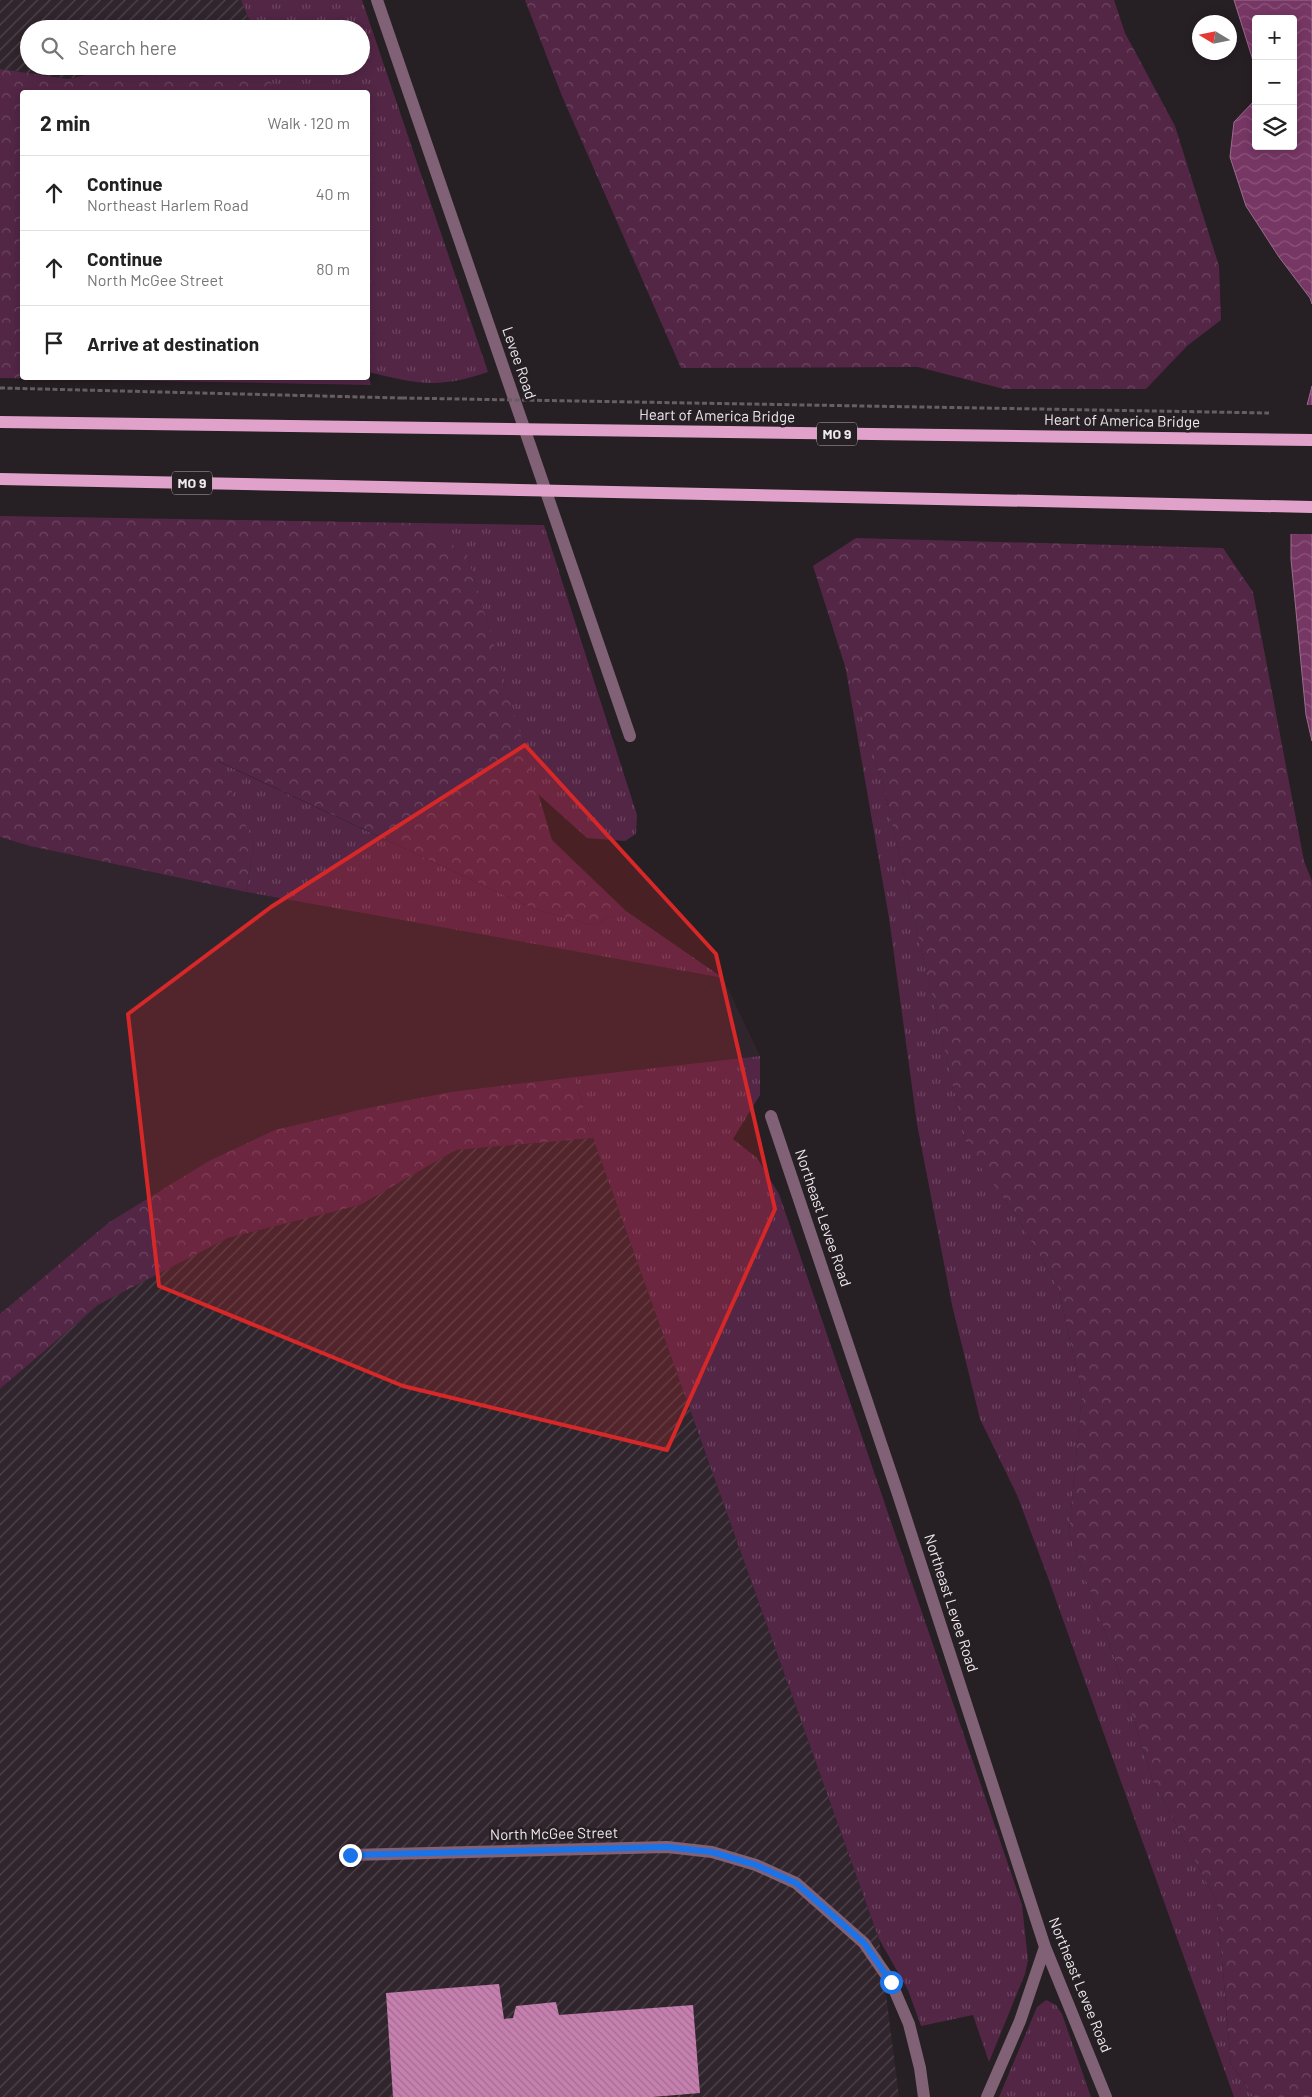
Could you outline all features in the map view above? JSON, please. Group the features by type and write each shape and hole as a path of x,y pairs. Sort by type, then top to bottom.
{"main road":[{"name":"Heart of America Bridge","path":"0,422 1312,440"},
{"name":"MO 9","path":"0,479 1312,507"}],"street":[{"name":"Levee Road","path":"377,0 630,736"},
{"name":"Northeast Levee Road","path":"771,1116 901,1504 1045,1947 1106,2097"},
{"name":"North McGee Street","path":"350,1855 667,1847 712,1852 756,1865 796,1883 864,1943 891,1982 909,2024 920,2068 924,2097"},
{"path":"987,2097 1020,2021 1045,1947"}],"path":[{"path":"0,388 402,398 1272,413"}],"highlighted area":[{"path":"525,745 716,954 775,1209 667,1450 403,1386 159,1286 128,1014 271,907"}],"shaded area":[{"path":"0,0 241,0 249,20 20,20 20,72 0,69"},
{"path":"41,75 85,75 69,79"},
{"path":"0,837 30,846 246,892 723,978 760,1056 538,1081 108,1223 0,1314"},
{"path":"593,1138 879,1939 899,2097 0,2097 0,1389 98,1305 228,1238 360,1205 456,1150"}],"green space":[{"path":"241,0 362,0 369,20 249,20"},
{"path":"525,0 1114,0 1125,33 1175,126 1219,266 1221,320 1187,346 1146,389 1004,389 918,367 681,368 562,96"},
{"path":"370,24 488,372 441,383 415,382 370,372 370,90 273,90 269,75 370,75"},
{"path":"0,69 20,72 20,75 41,75 69,79 85,75 269,75 273,90 20,90 20,378 0,378"},
{"path":"106,380 370,380 371,385"},
{"path":"0,516 418,523 467,554 552,840 626,911 592,925 534,909 218,761 254,844 246,892 30,846 0,837"},
{"path":"418,523 544,525 637,815 636,834 625,841 587,838 538,794 467,555"},
{"path":"856,538 1223,548 1253,592 1304,861 1312,881 1312,2097 1254,2097 1231,2064 1217,1902 1153,1781 1112,1651 1069,1533 1082,1393 1058,1287 1016,1215 968,1150 883,785 813,566"},
{"path":"844,659 883,785 968,1149 1016,1215 1058,1287 1082,1393 1069,1533 1112,1651 1153,1781 1217,1902 1231,2064 1254,2097 1234,2097 1047,1575 1017,1495 980,1419 952,1305 917,1124 889,918"},
{"path":"217,761 534,909 592,925 626,911 723,978 246,892 254,844"},
{"path":"760,1056 760,1095 733,1139 757,1158 779,1194 1022,1905 1028,1960 1025,1974 989,2062 973,2015 921,2026 908,1990 879,1939 593,1138 574,1077"},
{"path":"574,1077 593,1138 456,1150 360,1205 228,1238 98,1305 0,1389 0,1314 108,1223 209,1161 275,1130 368,1108 451,1092"},
{"path":"1046,2000 1056,2005 1062,2014 1091,2097 999,2097 1037,2007"}],"water":[{"path":"1234,0 1312,0 1312,304 1310,298 1279,257 1246,206 1230,157 1234,122 1252,103 1252,150 1297,150 1297,15 1252,15 1252,57"},
{"path":"1312,386 1312,741 1306,715 1291,559 1291,468"}],"pier":[{"path":"1305,405 1312,405 1312,534 1289,534 1289,468"}],"building":[{"path":"499,1984 504,2019 513,2018 516,2006 556,2002 559,2015 693,2005 700,2093 652,2097 393,2097 386,1993"}],"route":[{"path":"350,1855 667,1847 712,1852 756,1865 796,1883 864,1943 891,1982"}]}
